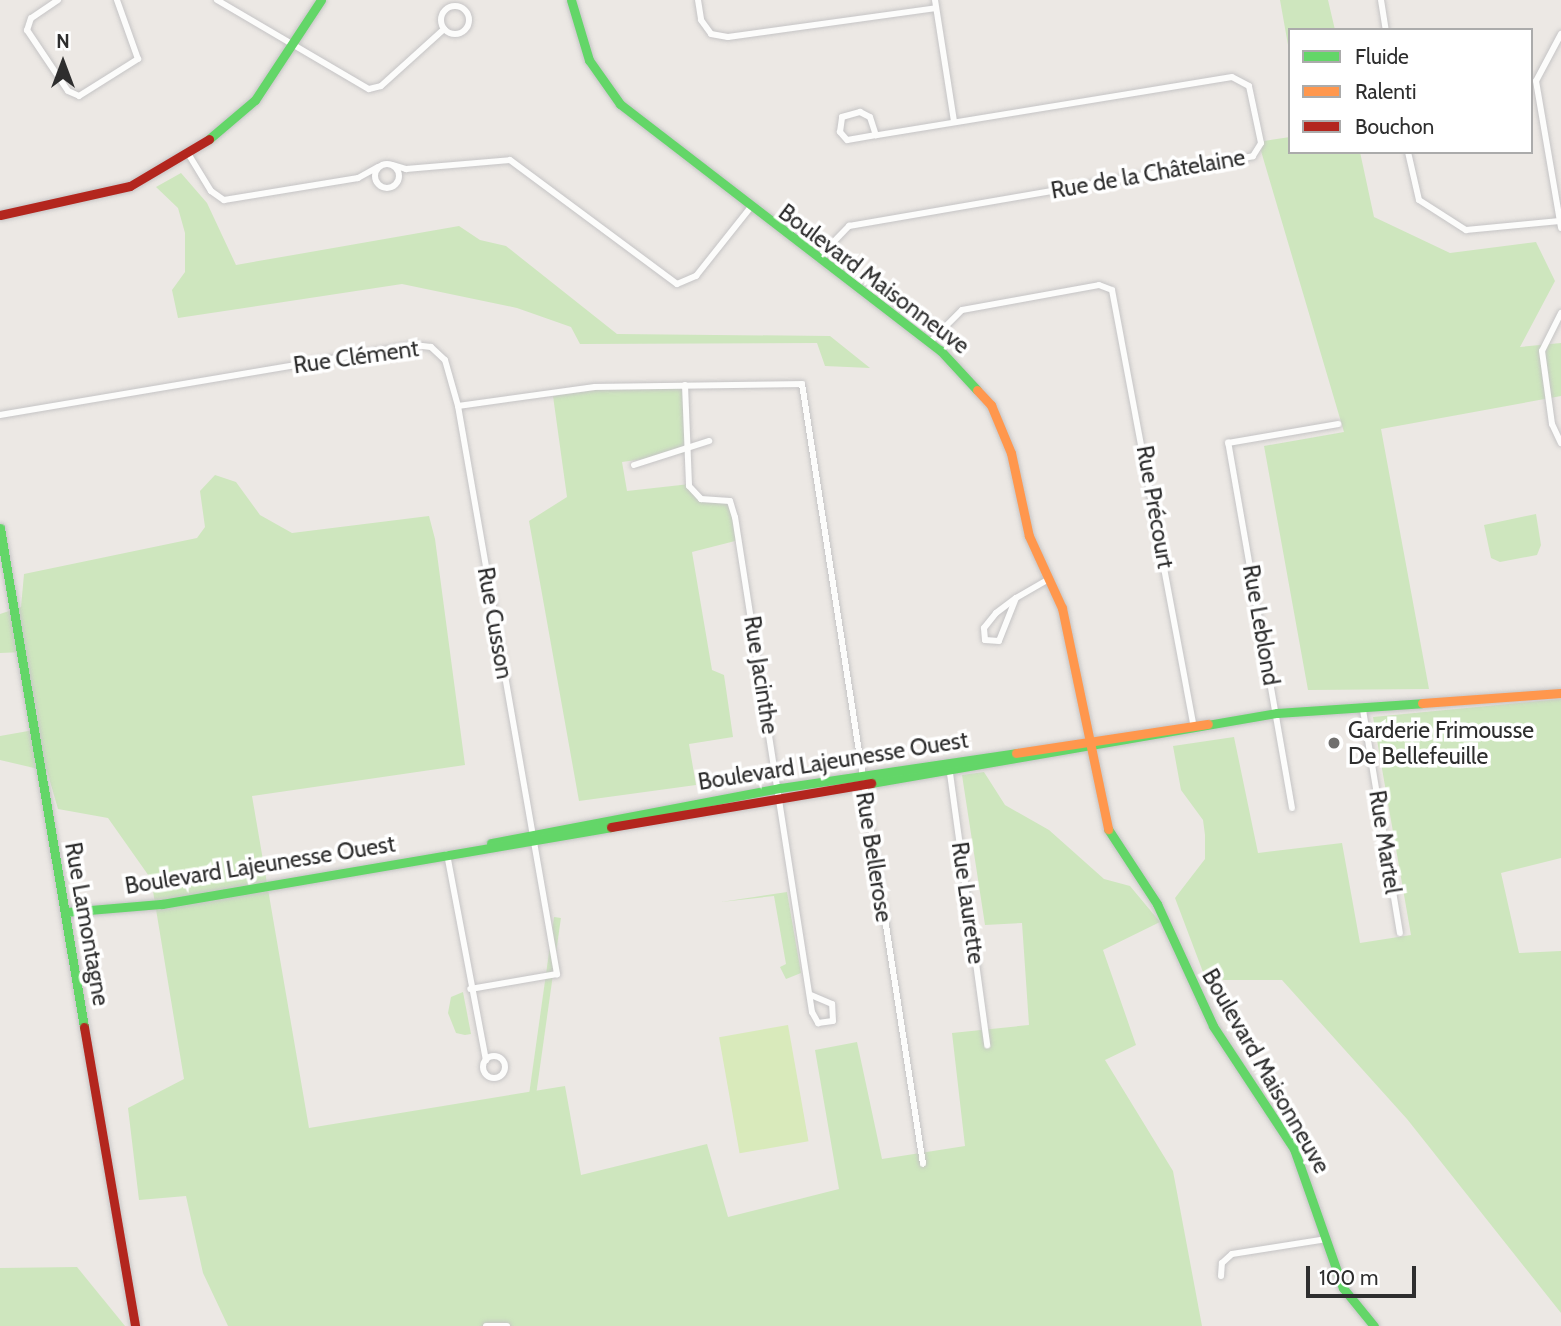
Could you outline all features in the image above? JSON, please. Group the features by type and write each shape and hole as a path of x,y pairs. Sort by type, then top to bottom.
{"street":[{"path":"58,0 31,18 28,34 68,91 79,96 138,59 117,0"},
{"path":"217,0 293,48 373,89 444,29 446,10 465,11 464,31 444,29"},
{"path":"0,215 130,186 189,155 244,112 293,48 321,0"},
{"name":"Boulevard Maisonneuve","path":"571,0 585,51 612,95 750,208 930,342 972,382 999,420 1029,536 1063,614 1105,824 1161,910 1213,1026 1294,1149 1343,1288 1374,1326"},
{"path":"698,0 701,20 711,34 729,37 936,4 954,122"},
{"path":"1381,0 1386,28"},
{"path":"1408,154 1419,200 1466,230 1560,225 1536,81 1543,59 1561,34"},
{"name":"Rue de la Châtelaine","path":"817,260 849,226 1253,156 1261,143 1249,86 1232,77 847,140 840,132 842,117 860,112 870,117 876,135"},
{"path":"189,155 211,191 224,200 358,178 378,167 416,169 510,160 677,284 696,276 750,208"},
{"path":"393,166 398,180"},
{"path":"378,167 378,184"},
{"path":"358,178 391,187 416,169"},
{"name":"Rue Précourt","path":"930,342 962,310 1109,286 1193,726"},
{"path":"1561,313 1542,351 1552,424 1561,443"},
{"name":"Rue Clément","path":"0,415 414,345 431,347 445,360 458,406"},
{"name":"Rue Bellerose","path":"685,385 802,384 923,1164"},
{"path":"458,406 596,387 685,385"},
{"name":"Rue Jacinthe","path":"685,385 689,486 701,499 730,501 735,517 811,995 816,1020 832,1021 835,1007 811,995"},
{"name":"Rue Cusson","path":"458,406 557,974 470,989"},
{"name":"Rue Leblond","path":"1292,808 1228,443 1338,424"},
{"path":"634,465 688,452 709,441"},
{"name":"Rue Lamontagne","path":"0,528 135,1326"},
{"path":"1016,598 999,640 987,641 985,626 1016,598 1049,579"},
{"name":"Boulevard Lajeunesse Ouest","path":"531,836 779,799 862,780 1277,713 1363,710 1561,693"},
{"name":"Rue Martel","path":"1363,710 1400,933"},
{"name":"Rue Laurette","path":"949,765 987,1045"},
{"name":"Boulevard Lajeunesse Ouest","path":"65,912 162,904 459,853 531,836 780,788 862,780"},
{"path":"447,855 470,989 486,1060"},
{"path":"1221,1276 1222,1263 1232,1254 1327,1239"},
{"path":"486,1326 507,1326"}],"green space":[{"path":"1280,0 1328,0 1335,28 1288,28 1288,45"},
{"path":"1288,137 1288,154 1360,154 1374,217 1450,253 1536,242 1555,281 1520,347 1561,343 1561,396 1381,429 1429,689 1308,690 1264,446 1344,432 1261,151 1264,141"},
{"path":"181,173 207,203 236,265 459,226 480,240 506,246 617,334 830,336 870,368 825,366 817,343 580,344 571,327 517,308 402,284 178,318 172,290 185,272 185,233 178,208 156,187"},
{"path":"685,385 686,453 622,462 627,491 690,484 703,498 729,501 739,540 692,552 712,670 724,675 733,737 689,744 696,785 579,801 529,521 567,497 553,396 594,387"},
{"path":"215,475 236,482 260,515 292,533 429,516 435,539 465,765 252,796 309,1128 565,1086 581,1175 707,1144 728,1217 839,1189 815,1050 857,1042 882,1159 965,1146 952,1033 1029,1025 1022,923 985,925 962,775 984,772 1005,805 1049,830 1104,879 1130,886 1160,922 1103,950 1136,1045 1105,1060 1173,1171 1202,1326 228,1326 203,1273 186,1196 139,1200 128,1108 184,1079 151,879 108,818 58,809 47,771 0,760 0,736 34,730 38,717 24,652 0,653 0,614 21,607 24,574 197,538 205,527 200,491"},
{"path":"1536,514 1541,545 1537,555 1500,562 1491,558 1484,525"},
{"path":"1561,699 1561,858 1501,873 1519,953 1561,951 1561,1313 1407,1119 1282,980 1206,980 1175,898 1205,859 1203,820 1181,790 1173,746 1234,737 1258,853 1342,843 1360,943 1411,935 1373,717"},
{"path":"787,892 801,973 786,979 780,967 786,964 774,896 721,902"},
{"path":"554,917 561,918 536,1093 529,1092"},
{"path":"463,992 471,1034 465,1035 456,1033 448,1013 451,997"},
{"path":"788,1025 808,1141 740,1153 719,1037"},
{"path":"77,1267 125,1326 0,1326 0,1268"}],"traffic: fast":[{"path":"209,139 255,100 321,0"},
{"path":"571,0 589,60 620,104 940,350 977,390"},
{"path":"0,528 84,1027"},
{"path":"871,783 1277,713 1422,703"},
{"path":"491,843 780,788 1016,753"},
{"path":"66,912 162,904 611,827"},
{"path":"1108,829 1157,904 1213,1026 1294,1149 1343,1288 1374,1326"}],"traffic: slow":[{"path":"977,390 991,405 1011,453 1029,536 1062,608 1108,829"},
{"path":"1422,703 1561,693"},
{"path":"1016,753 1208,724"}],"traffic: jam":[{"path":"0,215 130,186 209,139"},
{"path":"611,827 871,783"},
{"path":"84,1027 135,1326"}],"place":[{"name":"Garderie Frimousse De Bellefeuille","path":"1334,743"}]}
